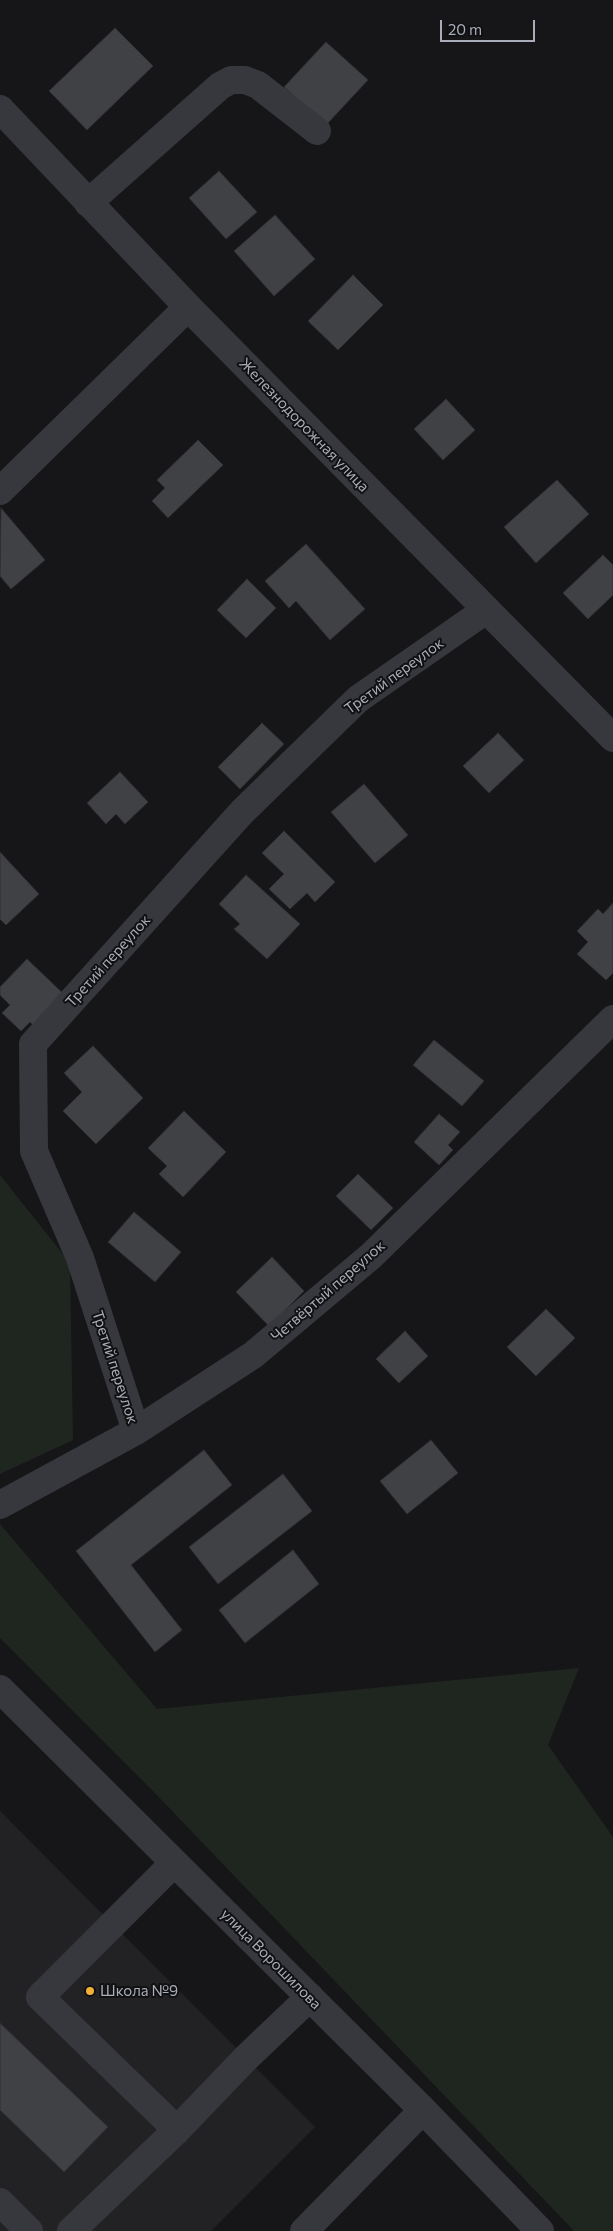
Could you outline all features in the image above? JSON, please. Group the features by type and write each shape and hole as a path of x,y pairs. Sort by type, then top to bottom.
{"street":[{"path":"88,203 220,86 231,80 245,80 258,86 317,131"},
{"name":"Железнодорожная улица","path":"0,109 188,307 613,738"},
{"path":"0,491 188,307"},
{"name":"Третий переулок","path":"136,1431 80,1258 34,1151 33,1044 242,812 358,699 486,610"},
{"name":"Четвёртый переулок","path":"0,1505 136,1431 253,1355 371,1256 613,1019"},
{"name":"улица Ворошилова","path":"0,1689 423,2110 540,2231"},
{"path":"174,1863 40,1997 177,2130"},
{"path":"70,2231 177,2130 246,2058 310,1997"},
{"path":"304,2231 423,2110"},
{"path":"0,2202 29,2231"}],"shaded area":[{"path":"0,1175 70,1263 73,1440 0,1474"},
{"path":"0,1524 157,1709 579,1668 548,1745 613,1837 613,2231 574,2231 152,1790 0,1638"},
{"name":"Школа №9","path":"0,1811 315,2127 211,2231 0,2231"}],"building":[{"path":"115,28 153,66 87,130 49,91"},
{"path":"326,42 368,80 326,125 284,87"},
{"path":"219,171 257,212 226,239 189,198"},
{"path":"275,215 315,259 274,296 234,251"},
{"path":"353,275 383,305 338,350 308,321"},
{"path":"446,399 475,430 443,460 414,429"},
{"path":"198,440 223,465 168,518 152,501 165,488 157,480"},
{"path":"557,480 589,514 536,563 504,527"},
{"path":"1,508 45,560 11,589 0,576"},
{"path":"306,544 365,609 330,640 296,601 289,608 265,581"},
{"path":"603,555 613,565 613,595 588,619 563,593"},
{"path":"247,579 276,608 246,638 217,610"},
{"path":"262,723 284,744 240,789 218,767"},
{"path":"498,733 524,760 489,793 463,766"},
{"path":"120,772 148,802 125,824 116,814 106,824 87,803"},
{"path":"364,784 408,835 375,863 331,812"},
{"path":"284,831 335,882 315,902 307,893 290,909 269,889 284,874 262,853"},
{"path":"0,852 39,894 6,925 0,919"},
{"path":"246,875 300,924 267,959 234,929 240,924 219,904"},
{"path":"613,903 613,973 606,980 577,954 588,942 577,931 598,909 603,914"},
{"path":"27,959 74,1004 43,1036 30,1022 21,1031 2,1013 10,1005 0,995 0,987"},
{"path":"434,1040 484,1081 462,1106 413,1065"},
{"path":"93,1046 143,1098 96,1144 63,1111 82,1092 64,1073"},
{"path":"184,1111 226,1152 183,1197 159,1174 167,1166 148,1148"},
{"path":"439,1114 460,1132 448,1145 453,1150 439,1165 414,1142"},
{"path":"358,1174 393,1208 371,1230 336,1196"},
{"path":"134,1212 181,1252 155,1282 108,1242"},
{"path":"272,1257 304,1291 269,1326 236,1292"},
{"path":"546,1309 575,1338 536,1376 507,1347"},
{"path":"405,1331 428,1356 399,1383 376,1359"},
{"path":"431,1440 458,1473 407,1514 380,1481"},
{"path":"204,1450 232,1485 131,1565 182,1630 155,1652 76,1551"},
{"path":"283,1474 312,1511 218,1584 189,1547"},
{"path":"293,1550 319,1584 245,1643 219,1610"},
{"path":"0,2023 108,2127 64,2172 0,2110"}],"place":[{"name":"Школа №9","path":"90,1991"}]}
